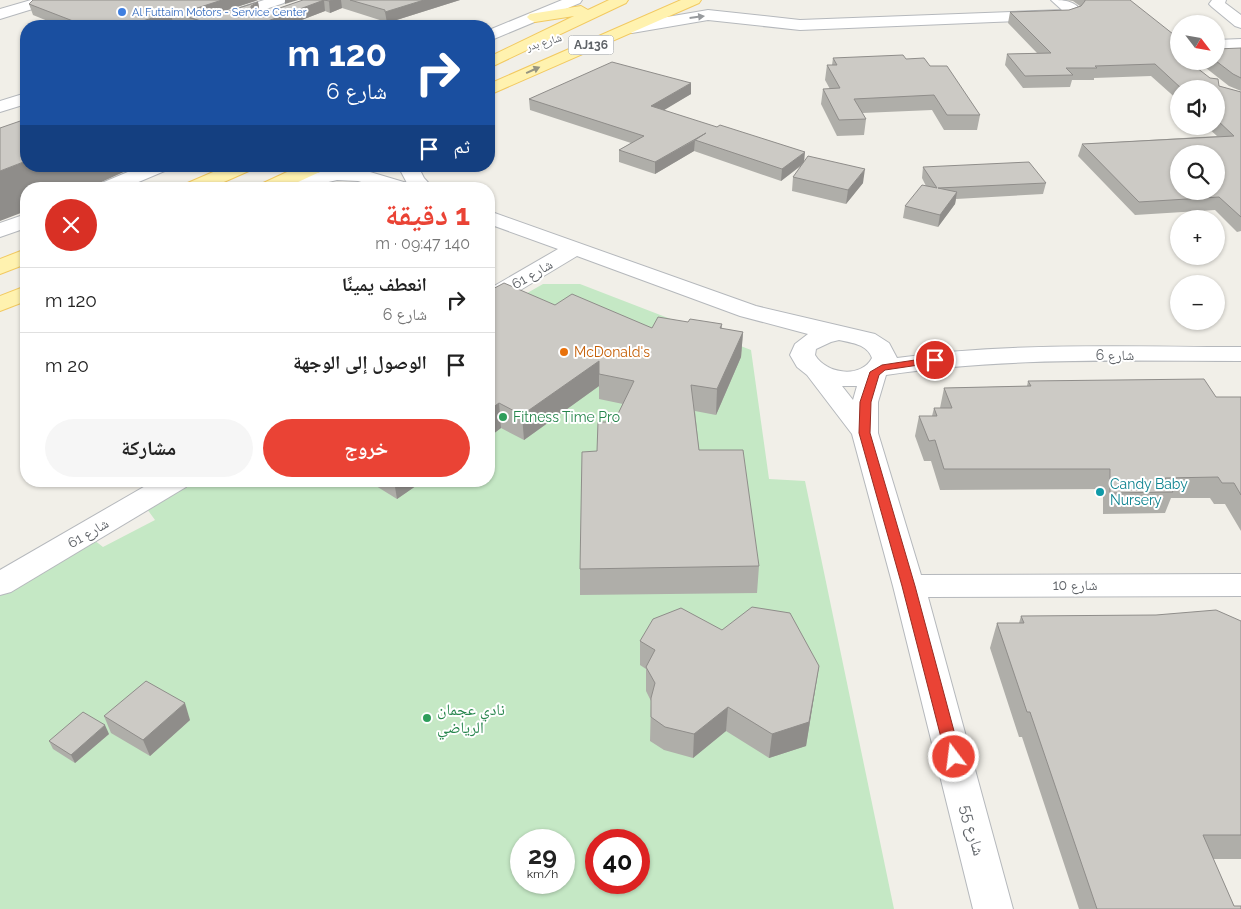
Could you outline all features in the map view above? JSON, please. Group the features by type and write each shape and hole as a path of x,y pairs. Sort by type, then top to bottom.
{"main road":[{"name":"AJ136","path":"495,60 621,0"},
{"name":"AJ136","path":"495,87 694,0"},
{"name":"شارع بدر","path":"517,50 573,33 637,7"},
{"path":"535,17 600,9"},
{"path":"191,182 205,172"},
{"path":"206,182 230,172"},
{"path":"282,182 304,172"},
{"path":"0,267 20,259"},
{"path":"0,304 20,296"}],"street":[{"path":"0,2 7,0"},
{"path":"0,14 47,0"},
{"path":"218,20 279,0"},
{"path":"495,34 575,0"},
{"path":"632,28 699,16 737,18 767,23 816,25 1066,14 1073,12 1073,10 1058,0"},
{"path":"1219,0 1217,2 1220,7 1241,23"},
{"path":"730,2 726,7 727,10 737,18"},
{"path":"258,20 294,8"},
{"path":"1225,45 1241,44"},
{"path":"0,92 20,86"},
{"path":"0,107 20,100"},
{"path":"121,182 145,172"},
{"path":"302,182 337,174 360,175 383,182"},
{"path":"495,219 748,311"},
{"path":"0,231 20,223"},
{"name":"شارع 61","path":"495,295 574,249"},
{"name":"شارع 6","path":"748,311 792,324 866,338 927,349 990,355"},
{"name":"شارع 55","path":"748,311 772,328 810,364 865,433"},
{"path":"810,364 804,349 808,342 826,334 839,333"},
{"path":"866,338 876,344 883,352 885,360 878,371"},
{"name":"شارع 6","path":"810,364 828,376 853,379 878,371 926,361 990,355 1241,354"},
{"name":"شارع 55","path":"878,371 865,402 865,433 909,586 993,909"},
{"name":"شارع 61","path":"0,584 166,487"},
{"name":"شارع 10","path":"909,586 1241,585"}],"green space":[{"name":"نادي عجمان الرياضي","path":"543,284 580,284 751,350 769,479 805,481 894,909 0,909 0,596 94,540 103,547 155,520 147,509 186,487 495,487 495,312"}],"building":[{"name":"Al Futtaim Motors - Service Center","path":"33,0 222,0 191,10 188,15 213,16 258,2 251,6 255,13 265,13 303,0 324,0 270,20 198,20 171,12 146,20 70,20 29,4"},
{"path":"350,0 424,0 385,12 385,10"},
{"path":"1085,0 1130,0 1170,32 1170,70 1200,70 1210,78 1218,80 1172,80 1155,64 1066,68 1073,75 1025,76 1007,54 1051,53 1010,12 1069,10 1081,6"},
{"path":"1241,48 1241,78 1225,68 1225,49"},
{"path":"903,55 906,59 924,58 930,66 947,66 980,115 947,115 934,95 854,99 866,119 839,120 823,89 840,88 827,65 837,65 833,58"},
{"path":"612,62 691,83 651,106 717,127 720,125 805,152 782,169 695,140 706,133 655,162 619,150 644,136 529,99"},
{"path":"1225,88 1241,92 1241,217 1222,200 1225,200 1225,145 1170,145 1171,200 1139,202 1082,144 1234,136 1225,128"},
{"path":"20,121 20,163 0,171 0,128"},
{"path":"808,156 865,169 848,190 793,177"},
{"path":"1029,162 1046,183 938,188 957,192 940,215 905,206 922,185 937,188 923,167"},
{"path":"504,283 555,305 572,294 652,328 658,317 688,322 690,319 722,324 720,328 743,332 717,389 691,385 699,450 743,450 759,566 580,569 582,452 597,451 598,422 614,422 634,381 599,374 599,361 522,415 499,403 495,406 495,288"},
{"path":"1204,379 1216,397 1241,397 1241,495 1234,483 1222,483 1218,477 1165,478 1173,492 1110,493 1110,469 944,469 935,440 929,441 919,416 937,416 934,408 952,408 944,388 1031,386 1028,381"},
{"path":"752,607 790,613 819,666 809,722 772,734 728,707 694,734 665,727 651,717 651,698 655,683 646,667 655,650 640,641 653,619 681,608 722,630"},
{"path":"1216,610 1241,621 1241,835 1203,835 1234,906 1241,906 1241,909 1097,909 1030,712 1027,712 997,623 1024,623 1021,616 1156,615"},
{"path":"146,681 185,703 143,740 104,716"},
{"path":"83,712 105,725 71,755 49,741"}],"place":[{"name":"Al Futtaim Motors - Service Center","path":"122,12"},
{"name":"McDonald's","path":"564,352"},
{"name":"Fitness Time Pro","path":"503,417"},
{"name":"Candy Baby Nursery","path":"1100,492"},
{"name":"نادي عجمان الرياضي","path":"427,718"}],"route":[{"path":"935,360 882,368 874,374 868,387 864,417 865,433 909,586 954,757"}]}
